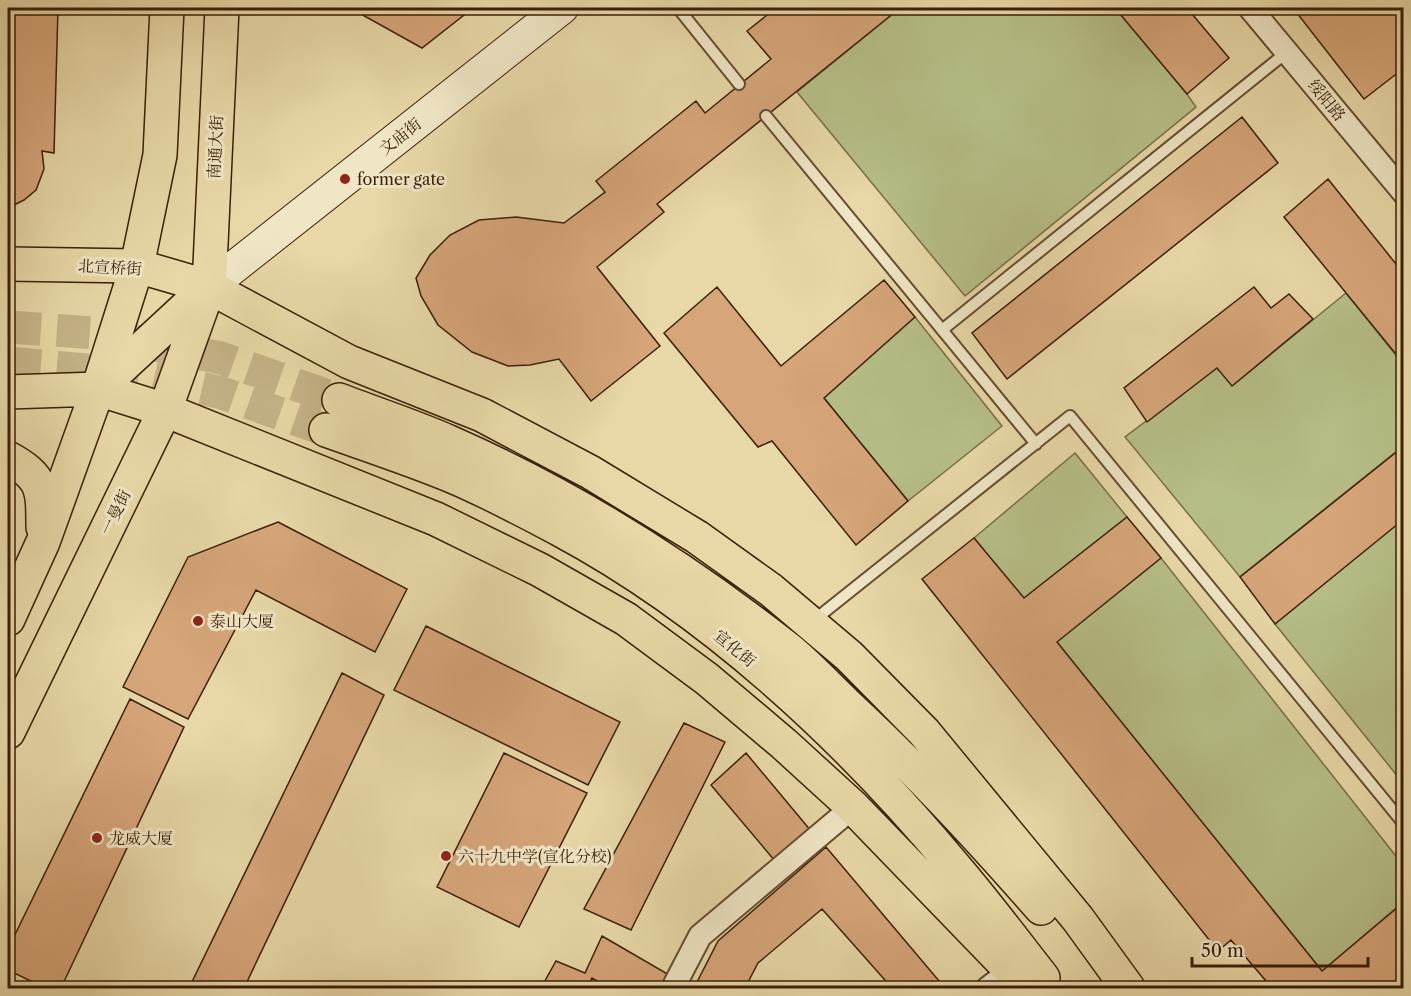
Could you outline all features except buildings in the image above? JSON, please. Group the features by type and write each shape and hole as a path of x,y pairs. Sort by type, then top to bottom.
{"main road":[{"path":"8,619 43,542 98,389 136,266 160,155 167,8"},
{"name":"南通大街","path":"209,287 222,8"},
{"name":"文庙街","path":"209,287 562,8"},
{"name":"北宣桥街","path":"8,264 136,266 209,287 349,362 482,415 590,472 697,537 771,590 849,656 924,732"},
{"path":"98,389 209,287"},
{"name":"一曼街","path":"8,732 165,410 209,287"},
{"path":"8,392 98,389 165,410 436,519 540,570 626,619 716,686 853,807 1006,986"},
{"path":"339,400 448,441 526,479 654,552 790,651 879,734 972,829 1111,988"},
{"name":"宣化街","path":"326,430 453,476 560,529 646,581 731,643 796,700 883,786 954,865 1051,988"},
{"path":"8,458 24,467 39,482 43,501 43,542"},
{"path":"924,732 1078,919 1128,988"},
{"path":"924,732 1147,988"}],"street":[{"name":"绥阳路","path":"1250,8 1404,193"},
{"path":"673,988 700,936 853,807"}],"lane":[{"path":"678,8 740,84"},
{"path":"942,330 1287,52"},
{"path":"766,116 1036,444"},
{"path":"810,623 1070,416 1404,824"}],"green space":[{"path":"900,8 1115,8 1196,107 965,296 797,92"},
{"path":"1346,293 1403,364 1403,446 1240,577 1125,437 1217,368 1233,385"},
{"path":"915,317 1002,426 908,501 824,398"},
{"path":"1075,453 1127,517 1024,598 974,538"},
{"path":"1403,519 1403,783 1275,624"},
{"path":"1161,558 1403,865 1403,902 1322,971 1057,642"}],"tunnel":[{"path":"8,327 95,333 221,358 339,400"},
{"path":"8,363 143,375 222,393 326,430"}],"place":[{"name":"former gate","path":"345,179"},
{"name":"泰山大厦","path":"198,621"},
{"name":"龙威大厦","path":"97,838"},
{"name":"六十九中学(宣化分校)","path":"446,856"}]}
